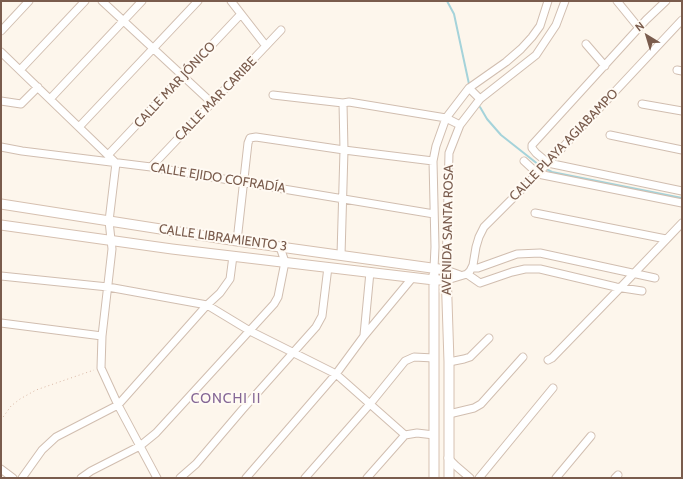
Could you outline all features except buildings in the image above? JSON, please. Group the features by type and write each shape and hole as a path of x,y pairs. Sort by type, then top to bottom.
{"street":[{"path":"1,30 29,1"},
{"path":"20,70 85,1"},
{"path":"102,1 212,103"},
{"path":"50,99 142,1"},
{"path":"80,127 198,1"},
{"path":"231,1 266,46"},
{"name":"AVENIDA SANTA ROSA","path":"434,478 435,247 433,161 436,146 446,118 469,88 506,62 521,49 540,26 548,1"},
{"name":"AVENIDA SANTA ROSA","path":"449,478 449,362 446,270 449,153 460,125 480,99 536,55 556,24 565,1"},
{"path":"617,1 639,28"},
{"path":"666,1 639,28 532,145 532,148 548,163 682,191"},
{"name":"CALLE MAR JÓNICO","path":"108,155 241,14"},
{"name":"CALLE PLAYA AGIABAMPO","path":"467,272 484,227 538,174 682,20"},
{"name":"CALLE MAR CARIBE","path":"151,167 281,30"},
{"path":"586,44 605,66"},
{"path":"1,52 116,163 110,221 112,249 102,336 100,368 157,478"},
{"path":"1,101 21,104 38,87"},
{"path":"469,88 480,99"},
{"path":"273,95 343,103 349,102 446,118 460,125"},
{"path":"341,255 344,198 343,103"},
{"path":"642,104 682,111"},
{"path":"610,135 682,150"},
{"path":"237,241 248,143 250,138 256,137 433,161"},
{"name":"CALLE EJIDO COFRADÍA","path":"1,147 151,167 434,214"},
{"path":"524,161 538,174 682,203"},
{"name":"CALLE LIBRAMIENTO 3","path":"1,204 237,241 446,270"},
{"path":"535,213 666,239"},
{"path":"548,360 552,358 682,223"},
{"name":"CALLE LIBRAMIENTO 3","path":"1,225 111,241 413,278 447,280"},
{"path":"81,478 91,471 140,446 156,433 274,304 278,297 285,262 280,247"},
{"path":"447,280 518,254 540,253 655,278"},
{"path":"22,478 42,450 56,437 118,405 214,300 230,279 233,256"},
{"path":"180,478 196,464 316,327 322,316 328,267"},
{"path":"446,270 467,272 480,283 524,269 540,269 621,287 642,290"},
{"path":"364,336 370,272"},
{"path":"1,276 108,288 207,306 250,331 336,374 405,435"},
{"path":"246,478 336,374 364,336 413,278"},
{"path":"1,323 102,336"},
{"path":"449,362 470,357 489,338"},
{"path":"305,478 370,404 405,361 414,357 434,358"},
{"path":"449,414 474,408 481,404 524,358"},
{"path":"480,478 553,388"},
{"path":"367,478 405,435 417,433 434,435"},
{"path":"556,478 591,436"},
{"path":"448,458 470,478"},
{"path":"1,469 13,478"}],"path":[{"path":"1,420 11,406 36,390 100,368"}],"waterway":[{"path":"447,1 454,14 469,84"},
{"path":"480,107 487,119 501,135 539,165"},
{"path":"548,170 682,198"}],"district":[{"name":"CONCHI II","path":"226,399"}]}
